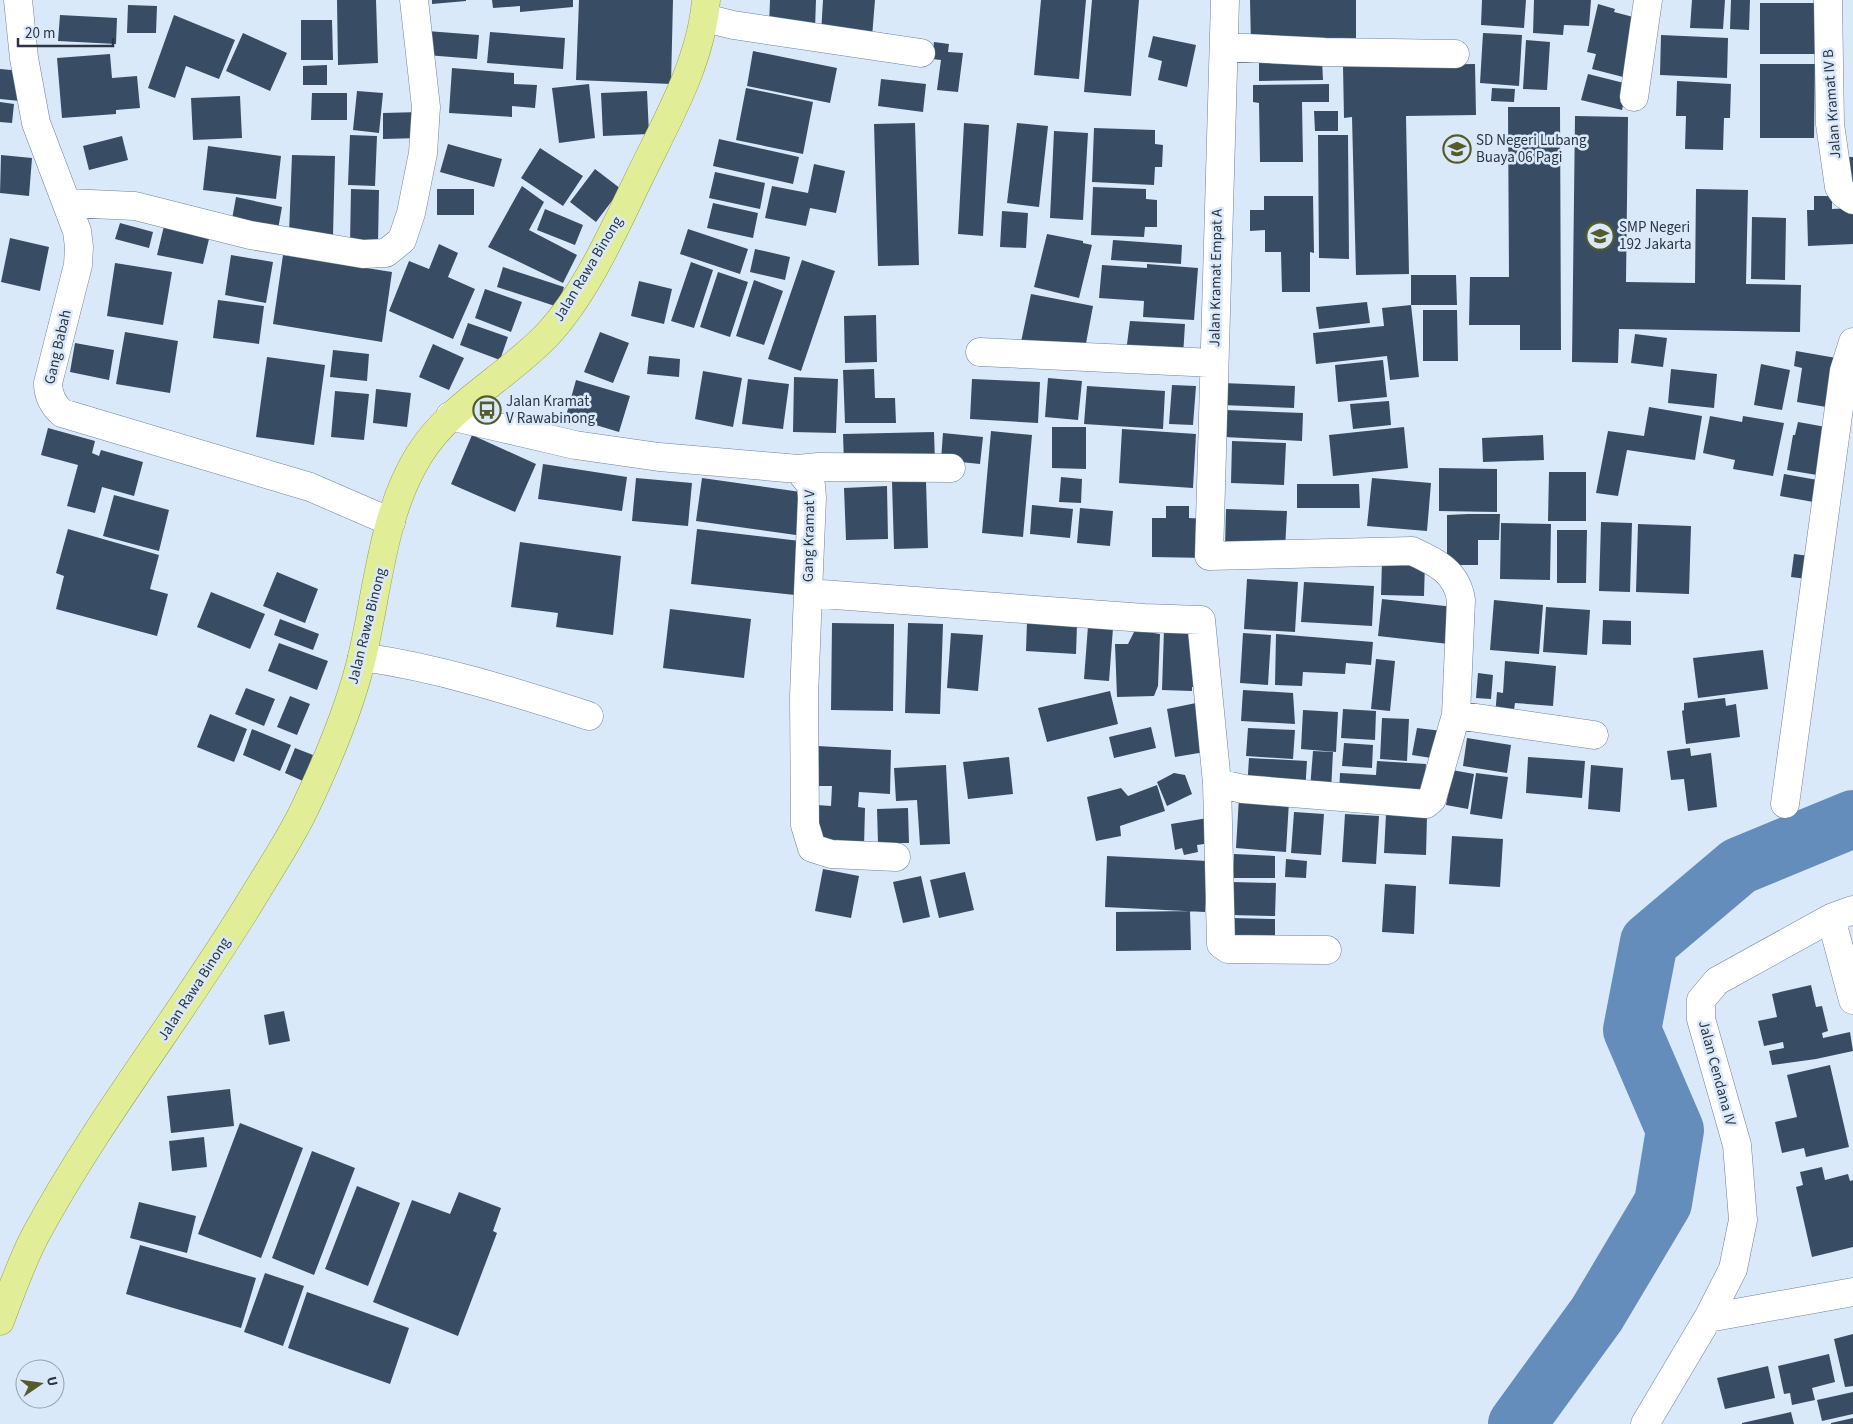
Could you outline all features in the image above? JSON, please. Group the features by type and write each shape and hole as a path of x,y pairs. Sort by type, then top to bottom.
{"main road":[{"name":"Jalan Rawa Binong","path":"0,1321 34,1237 105,1122 171,1026 239,921 303,814 335,740 362,657 391,522 406,481 419,456 450,416 510,369 546,336 563,316 599,257 670,114 689,71 705,9"}],"street":[{"name":"Gang Babah","path":"18,0 24,58 36,123 68,203 77,231 78,265 48,383 48,392 55,406 62,413 310,488 391,522"},
{"path":"68,203 135,206 250,235 364,254 386,253 402,240 411,213 423,153 426,107 414,0"},
{"name":"Jalan Kramat Empat A","path":"1225,0 1209,556 1412,551 1440,564 1459,586 1461,600 1456,715"},
{"path":"1634,97 1648,0"},
{"name":"Jalan Kramat IV B","path":"1828,0 1830,124 1839,187 1844,194 1853,200"},
{"path":"705,9 733,25 921,53"},
{"path":"1224,47 1325,52 1455,54"},
{"path":"1785,804 1844,371 1853,342"},
{"path":"980,352 1214,363"},
{"name":"Gang Kramat V","path":"450,416 575,445 659,457 798,469 811,484 808,592 1144,618 1201,620 1217,783"},
{"path":"798,469 818,467 951,468"},
{"path":"808,592 804,697 805,825 807,837 812,848 831,854 896,857"},
{"path":"362,657 408,664 510,691 589,716"},
{"path":"1327,950 1228,949 1221,944 1217,783 1243,789 1426,804 1432,799 1456,715 1594,735"},
{"path":"1842,914 1853,1000"},
{"name":"Jalan Cendana IV","path":"1646,1424 1708,1318 1733,1269 1743,1220 1737,1145 1701,1019 1701,1000 1717,981 1842,914"},
{"path":"1708,1318 1853,1292"}],"building":[{"path":"337,0 376,0 378,63 338,65"},
{"path":"432,0 466,0 466,1 432,4"},
{"path":"492,0 573,0 573,7 520,12 520,6 493,8"},
{"path":"579,0 673,0 671,84 576,80"},
{"path":"770,0 816,0 815,29 769,26"},
{"path":"823,0 875,0 872,37 821,34"},
{"path":"1041,0 1086,0 1079,79 1034,75"},
{"path":"1092,0 1139,0 1131,96 1084,92"},
{"path":"1250,0 1356,0 1356,43 1251,44"},
{"path":"1482,0 1526,0 1524,28 1481,25"},
{"path":"1534,0 1591,0 1589,26 1564,25 1563,35 1533,33"},
{"path":"1692,0 1725,0 1723,29 1690,28"},
{"path":"1731,0 1750,0 1749,30 1730,29"},
{"path":"1760,3 1816,3 1816,54 1760,54"},
{"path":"1598,4 1615,9 1614,12 1641,19 1627,78 1592,69 1596,54 1587,52"},
{"path":"128,5 157,6 156,33 127,33"},
{"path":"60,15 117,18 116,44 58,41"},
{"path":"174,15 235,40 219,79 186,66 175,98 148,88"},
{"path":"301,20 332,20 333,60 301,60"},
{"path":"427,31 479,35 477,59 426,55"},
{"path":"490,32 565,38 563,69 487,63"},
{"path":"243,33 287,53 270,91 226,71"},
{"path":"1483,33 1522,35 1519,86 1480,83"},
{"path":"1661,35 1728,38 1727,78 1660,75"},
{"path":"1153,36 1196,45 1187,87 1158,80 1162,61 1148,57"},
{"path":"1526,40 1550,42 1547,90 1523,89"},
{"path":"934,42 949,44 948,52 963,53 958,92 937,90 941,60 932,59"},
{"path":"753,51 837,68 830,103 747,86"},
{"path":"110,54 112,78 137,76 140,108 116,110 116,114 62,118 57,58"},
{"path":"1259,60 1322,60 1323,80 1259,81"},
{"path":"1475,64 1476,115 1406,116 1409,274 1356,275 1352,117 1344,118 1343,66"},
{"path":"1760,64 1815,64 1814,138 1760,138"},
{"path":"327,65 327,85 303,85 303,66"},
{"path":"452,68 514,73 514,84 537,85 535,108 512,106 512,117 449,113"},
{"path":"0,69 22,71 20,101 0,99"},
{"path":"1588,74 1628,84 1622,110 1581,100"},
{"path":"881,79 926,84 923,112 878,106"},
{"path":"1677,81 1731,84 1730,118 1724,118 1723,150 1685,149 1686,116 1676,116"},
{"path":"589,84 595,138 559,143 552,88"},
{"path":"1329,84 1329,102 1302,102 1303,162 1260,162 1259,103 1253,102 1253,85"},
{"path":"746,88 813,102 803,154 736,140"},
{"path":"1492,88 1515,89 1514,102 1491,101"},
{"path":"357,91 383,93 379,133 353,130"},
{"path":"647,91 649,134 603,136 601,93"},
{"path":"312,93 347,93 347,120 311,120"},
{"path":"240,96 242,138 193,140 191,98"},
{"path":"0,102 14,104 12,123 0,122"},
{"path":"1508,107 1560,107 1561,350 1520,350 1520,325 1469,325 1470,277 1509,277"},
{"path":"1314,111 1338,111 1338,131 1315,131"},
{"path":"420,112 420,138 383,139 383,113"},
{"name":"SMP Negeri 192 Jakarta","path":"1575,116 1628,117 1626,282 1695,283 1696,189 1748,190 1746,284 1801,285 1800,332 1619,329 1618,363 1572,362"},
{"path":"915,123 919,265 878,266 874,124"},
{"path":"964,123 989,125 983,236 958,234"},
{"path":"1017,123 1048,126 1039,207 1007,203"},
{"path":"1094,128 1155,130 1155,144 1163,145 1162,167 1155,167 1154,185 1092,182"},
{"path":"1054,131 1088,133 1083,220 1050,218"},
{"path":"350,135 377,136 375,186 348,185"},
{"path":"1318,135 1348,135 1349,259 1319,258"},
{"path":"122,136 128,160 89,170 83,146"},
{"path":"719,139 799,157 793,184 713,166"},
{"path":"448,144 502,159 494,187 440,172"},
{"path":"208,146 281,156 276,199 203,190"},
{"path":"540,148 583,176 563,206 521,178"},
{"path":"1,155 32,158 29,196 0,193"},
{"path":"292,155 335,156 333,235 289,233"},
{"path":"1848,157 1853,157 1853,185 1848,185"},
{"path":"814,164 845,171 836,213 810,208 806,226 765,218 772,186 808,193"},
{"path":"595,169 621,189 596,222 570,202"},
{"path":"715,172 765,183 760,209 709,198"},
{"path":"522,186 544,202 529,230 577,255 563,283 488,247"},
{"path":"1093,187 1146,189 1146,199 1157,200 1157,227 1145,227 1144,237 1091,235"},
{"path":"351,189 379,190 378,244 350,244"},
{"path":"437,189 474,189 474,215 437,215"},
{"path":"1264,196 1313,196 1314,253 1310,252 1310,292 1282,292 1281,252 1265,252 1265,230 1250,231 1250,210 1264,210"},
{"path":"1814,196 1832,196 1832,209 1853,208 1853,244 1808,246 1807,210 1814,210"},
{"path":"236,197 282,207 277,235 231,225"},
{"path":"713,203 758,213 753,238 707,228"},
{"path":"545,209 583,225 575,245 537,230"},
{"path":"1002,211 1028,213 1026,248 1000,247"},
{"path":"1752,217 1786,218 1785,280 1751,279"},
{"path":"120,223 153,232 149,248 115,239"},
{"path":"164,226 210,235 203,264 157,255"},
{"path":"688,229 748,249 740,274 680,254"},
{"path":"1047,234 1083,241 1083,243 1092,245 1079,298 1034,287"},
{"path":"10,238 49,247 40,291 1,282"},
{"path":"1113,240 1182,245 1181,264 1111,260"},
{"path":"439,244 458,253 448,277 475,289 453,339 389,311 409,261 429,269"},
{"path":"755,249 790,257 785,280 750,272"},
{"path":"231,255 273,262 266,303 225,295"},
{"path":"283,255 392,272 382,342 273,324"},
{"path":"802,260 835,271 801,371 768,359"},
{"path":"691,262 713,270 694,328 671,321"},
{"path":"115,263 172,272 163,325 107,316"},
{"path":"1147,264 1198,268 1194,320 1143,317 1144,301 1099,298 1102,265 1147,268"},
{"path":"503,267 564,287 558,307 497,287"},
{"path":"718,272 748,282 730,337 700,327"},
{"path":"1411,275 1456,275 1457,305 1411,305"},
{"path":"754,280 783,291 764,345 736,336"},
{"path":"639,281 672,289 664,324 631,316"},
{"path":"485,289 522,302 511,332 475,318"},
{"path":"1031,294 1093,306 1084,354 1021,342"},
{"path":"218,300 264,306 259,344 213,338"},
{"path":"1367,302 1370,323 1319,329 1316,307"},
{"path":"1411,305 1419,377 1390,380 1387,356 1316,364 1313,333 1384,326 1382,308"},
{"path":"1423,310 1457,310 1458,361 1423,361"},
{"path":"876,315 877,362 845,363 844,316"},
{"path":"1130,321 1185,324 1183,356 1126,352"},
{"path":"468,323 508,337 500,360 460,345"},
{"path":"125,332 178,341 170,393 116,384"},
{"path":"600,332 629,343 613,383 584,372"},
{"path":"1635,334 1667,338 1663,367 1631,363"},
{"path":"75,343 114,350 109,380 70,372"},
{"path":"433,344 464,358 449,390 419,377"},
{"path":"333,350 369,354 367,381 330,377"},
{"path":"1796,351 1842,359 1832,408 1797,402 1802,368 1794,366"},
{"path":"649,356 680,359 679,377 647,374"},
{"path":"267,357 325,365 314,445 256,437"},
{"path":"1383,360 1387,397 1338,402 1335,365"},
{"path":"1761,364 1790,370 1782,410 1754,405"},
{"path":"874,369 875,398 895,398 896,423 845,423 843,370"},
{"path":"1671,369 1717,374 1714,408 1668,403"},
{"path":"703,371 742,378 733,427 695,419"},
{"path":"794,377 838,379 836,433 793,432"},
{"path":"1048,378 1082,381 1078,420 1045,417"},
{"path":"748,379 789,384 783,429 742,424"},
{"path":"972,379 1040,382 1038,423 970,419"},
{"path":"576,380 630,396 619,432 566,416"},
{"path":"1222,383 1295,386 1294,408 1221,405"},
{"path":"1172,385 1196,386 1193,425 1169,424"},
{"path":"1087,386 1165,391 1163,429 1084,424"},
{"path":"376,389 411,393 407,427 373,423"},
{"path":"335,391 369,394 364,440 331,437"},
{"path":"1389,401 1391,425 1353,429 1350,404"},
{"path":"1649,407 1702,416 1695,460 1627,450 1618,496 1596,493 1608,431 1644,436"},
{"path":"1226,410 1303,413 1302,441 1225,437"},
{"path":"1710,416 1742,422 1743,416 1784,423 1773,476 1733,469 1735,460 1703,453"},
{"path":"1798,422 1826,427 1823,476 1787,470 1793,435 1795,435"},
{"path":"1052,427 1086,427 1086,469 1052,468"},
{"path":"1404,427 1408,468 1333,476 1329,435"},
{"path":"48,428 95,441 92,453 99,456 101,450 143,462 134,496 102,487 95,513 67,506 78,465 41,455"},
{"path":"1122,429 1196,434 1193,488 1119,483"},
{"path":"991,431 1032,435 1023,537 982,533"},
{"path":"934,432 935,462 844,464 843,434"},
{"path":"943,433 983,437 980,464 941,460"},
{"path":"472,435 536,464 515,512 451,484"},
{"path":"1543,435 1544,460 1483,462 1482,438"},
{"path":"1232,441 1286,443 1284,485 1231,483"},
{"path":"543,464 627,477 622,511 538,499"},
{"path":"1439,468 1497,469 1497,512 1439,511"},
{"path":"1549,472 1586,472 1586,521 1548,521"},
{"path":"1784,474 1823,481 1819,503 1780,496"},
{"path":"1061,477 1082,479 1081,503 1059,502"},
{"path":"636,478 692,483 688,526 632,521"},
{"path":"702,478 808,493 803,536 696,521"},
{"path":"1372,478 1431,483 1427,531 1367,526"},
{"path":"926,481 928,548 894,549 892,482"},
{"path":"1297,484 1359,484 1360,508 1297,508"},
{"path":"887,486 888,539 846,540 844,488"},
{"path":"114,495 169,510 159,551 103,536"},
{"path":"1032,505 1073,509 1070,538 1030,534"},
{"path":"1166,506 1189,506 1189,518 1208,519 1208,558 1152,557 1152,518 1166,518"},
{"path":"1080,508 1113,511 1110,546 1077,543"},
{"path":"1226,509 1287,511 1285,550 1225,548"},
{"path":"1500,514 1499,540 1478,540 1478,565 1447,565 1447,515"},
{"path":"1601,522 1632,523 1630,592 1599,591"},
{"path":"1501,523 1551,524 1550,580 1500,579"},
{"path":"1638,524 1691,526 1689,594 1636,592"},
{"path":"68,529 159,555 150,589 168,594 157,636 56,609 64,576 56,573"},
{"path":"697,529 800,541 795,595 691,584"},
{"path":"1557,530 1587,530 1586,583 1557,583"},
{"path":"520,542 621,556 613,635 556,627 558,613 511,607"},
{"path":"1794,554 1817,557 1815,580 1791,577"},
{"path":"1382,561 1425,561 1424,596 1381,595"},
{"path":"277,572 318,589 305,623 263,606"},
{"path":"1247,579 1298,582 1295,632 1244,629"},
{"path":"1304,582 1374,586 1372,626 1301,622"},
{"path":"211,592 265,614 250,649 197,627"},
{"path":"1382,599 1454,607 1449,644 1378,636"},
{"path":"1494,600 1543,605 1539,654 1490,650"},
{"path":"1546,607 1590,610 1587,655 1543,652"},
{"path":"670,609 751,619 744,678 663,668"},
{"path":"280,619 319,634 313,650 274,635"},
{"path":"1603,620 1631,621 1631,645 1602,644"},
{"path":"1027,621 1077,624 1076,654 1026,651"},
{"path":"832,623 894,624 893,711 831,710"},
{"path":"908,623 943,624 940,714 905,713"},
{"path":"1088,626 1113,628 1109,681 1084,679"},
{"path":"1164,629 1195,631 1201,688 1192,687 1192,691 1162,690"},
{"path":"1135,630 1160,634 1158,686 1154,696 1117,697 1115,644 1128,644"},
{"path":"951,633 983,635 978,691 947,688"},
{"path":"1243,633 1271,635 1268,685 1240,683"},
{"path":"1276,634 1373,642 1371,665 1346,663 1345,674 1303,672 1302,686 1275,685"},
{"path":"279,643 328,661 317,690 268,671"},
{"path":"1763,650 1768,689 1698,698 1693,658"},
{"path":"1376,659 1395,661 1390,711 1371,709"},
{"path":"1505,661 1556,666 1553,706 1515,703 1513,717 1495,716 1497,692 1503,693"},
{"path":"1478,673 1493,675 1491,699 1476,698"},
{"path":"246,688 275,699 264,726 235,714"},
{"path":"1243,690 1293,693 1295,724 1241,721"},
{"path":"1110,691 1118,724 1047,742 1038,708"},
{"path":"290,696 310,704 297,735 277,727"},
{"path":"1725,698 1726,706 1736,704 1740,737 1686,744 1682,711 1684,710 1684,703"},
{"path":"1196,703 1205,752 1175,757 1167,709"},
{"path":"1343,709 1376,711 1375,740 1341,738"},
{"path":"1303,710 1338,712 1336,752 1301,749"},
{"path":"210,714 247,729 234,762 197,747"},
{"path":"1382,718 1409,719 1407,761 1380,759"},
{"path":"1151,727 1156,748 1114,758 1109,737"},
{"path":"1248,728 1295,730 1293,759 1246,756"},
{"path":"1417,728 1442,731 1438,759 1412,755"},
{"path":"252,729 291,745 280,771 243,755"},
{"path":"1467,738 1511,745 1507,773 1463,766"},
{"path":"1344,743 1373,745 1372,768 1342,766"},
{"path":"817,746 891,750 890,794 859,792 858,807 865,808 864,847 815,845 817,805 831,806 832,786 815,786"},
{"path":"295,748 313,755 303,781 285,773"},
{"path":"1690,748 1691,756 1711,753 1717,807 1688,811 1684,779 1671,780 1667,751"},
{"path":"1313,751 1333,752 1331,791 1310,789"},
{"path":"1009,757 1013,794 968,799 963,762"},
{"path":"1528,757 1585,761 1582,798 1526,793"},
{"path":"1249,758 1307,761 1305,793 1247,789"},
{"path":"1377,761 1426,764 1424,791 1339,794 1340,773 1376,775"},
{"path":"946,765 950,844 920,845 917,800 896,801 894,768"},
{"path":"1591,765 1623,768 1620,812 1588,809"},
{"path":"1452,770 1474,774 1468,809 1446,805"},
{"path":"1174,773 1185,775 1192,794 1167,806 1157,782"},
{"path":"1476,773 1508,777 1502,819 1470,814"},
{"path":"1157,785 1165,811 1120,826 1121,836 1096,841 1087,797 1121,788 1128,796"},
{"path":"1239,797 1289,801 1286,852 1236,848"},
{"path":"908,808 909,843 878,843 877,809"},
{"path":"1294,812 1324,814 1321,855 1291,853"},
{"path":"1345,814 1379,816 1376,864 1342,862"},
{"path":"1386,814 1427,816 1426,855 1384,853"},
{"path":"1214,817 1218,842 1197,845 1198,852 1184,855 1182,848 1175,850 1171,824"},
{"path":"1452,836 1503,839 1500,887 1449,884"},
{"path":"1234,854 1275,856 1275,878 1233,878"},
{"path":"1107,856 1208,861 1205,912 1105,907"},
{"path":"1286,859 1307,861 1306,878 1285,877"},
{"path":"823,869 859,876 851,918 815,911"},
{"path":"965,872 974,910 939,918 930,880"},
{"path":"921,876 930,917 903,923 893,882"},
{"path":"1231,882 1276,883 1275,916 1230,915"},
{"path":"1385,884 1416,886 1414,934 1382,932"},
{"path":"1190,911 1191,950 1116,951 1116,912"},
{"path":"1232,918 1275,919 1275,948 1231,947"},
{"path":"1811,985 1816,1007 1822,1006 1828,1031 1822,1033 1823,1038 1850,1032 1853,1051 1816,1059 1772,1065 1769,1051 1784,1048 1783,1042 1764,1046 1758,1021 1777,1017 1772,994"},
{"path":"284,1011 290,1041 269,1045 264,1015"},
{"path":"1830,1065 1849,1147 1806,1157 1804,1148 1782,1153 1775,1122 1797,1117 1787,1075"},
{"path":"230,1089 234,1126 171,1133 167,1096"},
{"path":"240,1123 303,1148 261,1258 198,1234"},
{"path":"204,1137 207,1167 172,1171 169,1141"},
{"path":"312,1151 355,1168 314,1275 272,1258"},
{"path":"1822,1167 1825,1180 1848,1174 1850,1181 1853,1180 1853,1247 1812,1257 1796,1187 1803,1185 1800,1172"},
{"path":"357,1186 400,1203 368,1286 325,1269"},
{"path":"459,1192 501,1208 493,1231 497,1233 458,1336 373,1302 412,1200 450,1214"},
{"path":"139,1202 196,1216 187,1253 130,1238"},
{"path":"140,1245 256,1278 241,1328 126,1294"},
{"path":"265,1273 304,1286 283,1346 244,1332"},
{"path":"307,1292 409,1328 390,1384 288,1348"},
{"path":"1853,1334 1853,1386 1845,1387 1834,1339"},
{"path":"1829,1354 1835,1382 1812,1388 1815,1400 1792,1405 1790,1393 1784,1394 1778,1366"},
{"path":"1768,1366 1775,1398 1725,1409 1717,1378"},
{"path":"1853,1392 1853,1414 1822,1421 1817,1400"},
{"path":"1791,1412 1794,1424 1742,1424 1742,1423"},
{"path":"1853,1418 1853,1424 1831,1424 1831,1423"}],"waterway":[{"path":"1517,1424 1597,1314 1663,1203 1675,1130 1632,1030 1649,942 1739,866 1853,819"}],"place":[{"name":"SD Negeri Lubang Buaya 06 Pagi","path":"1457,149"},
{"name":"SMP Negeri 192 Jakarta","path":"1600,236"},
{"name":"Jalan Kramat V Rawabinong","path":"487,410"}]}
